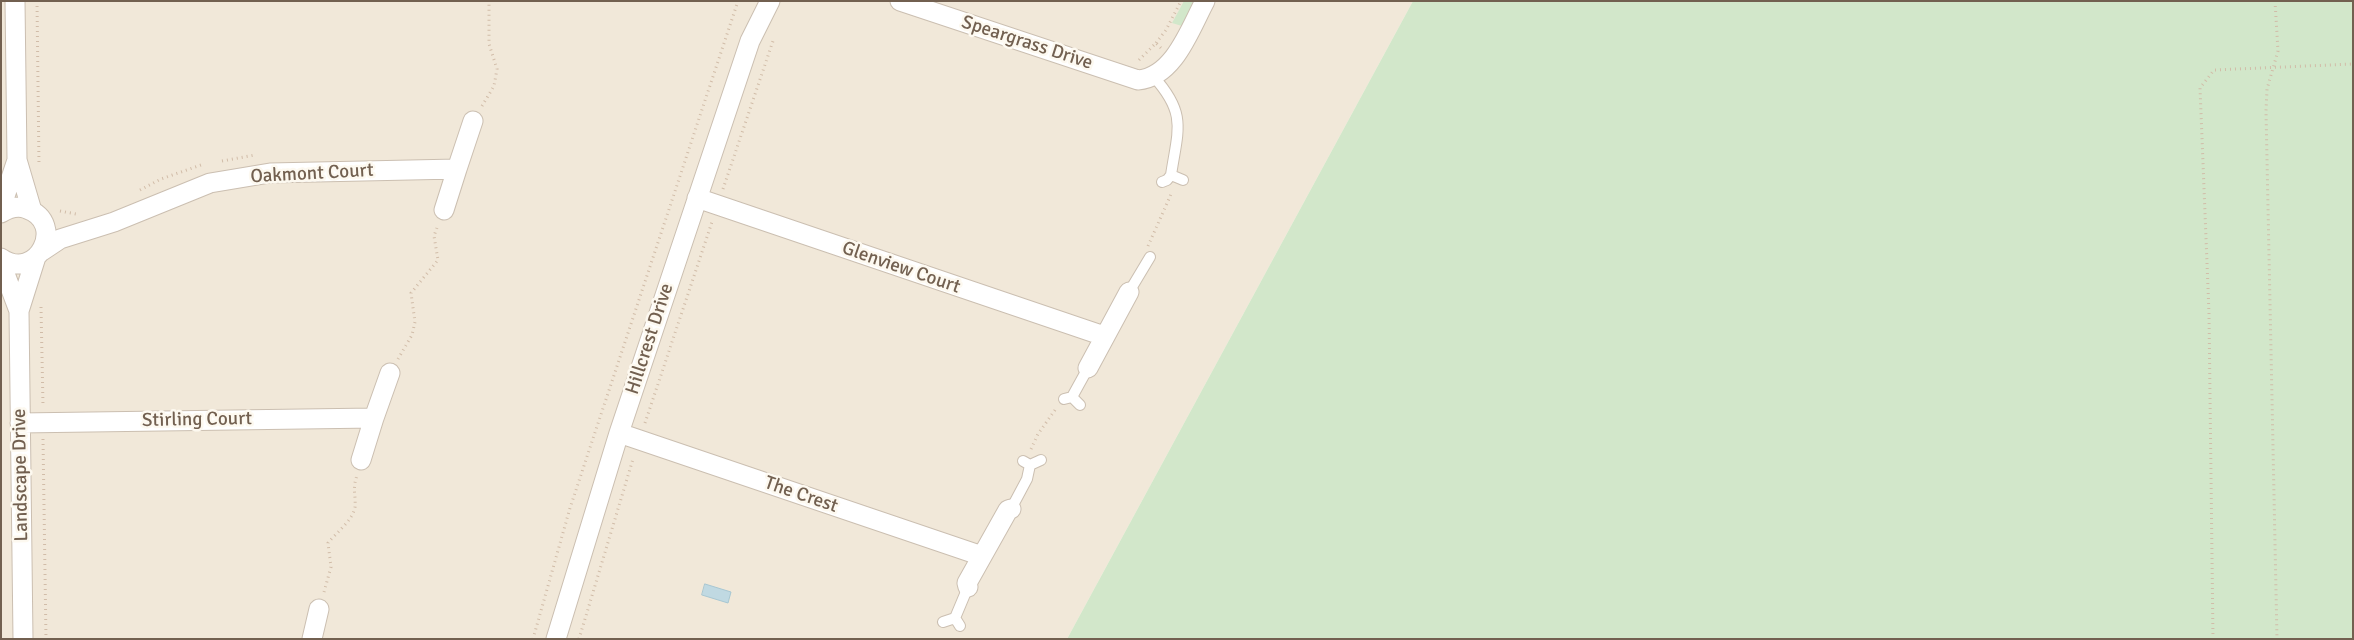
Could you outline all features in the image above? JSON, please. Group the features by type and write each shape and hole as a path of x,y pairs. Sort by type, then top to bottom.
{"street":[{"path":"15,1 17,160 35,213"},
{"name":"Hillcrest Drive","path":"750,41 756,1"},
{"name":"Hillcrest Drive","path":"556,639 619,433 697,198 750,41 770,1"},
{"name":"Speargrass Drive","path":"900,1 1138,80 1154,77"},
{"path":"1154,77 1172,59 1205,1"},
{"path":"444,210 473,121"},
{"path":"1,208 17,160"},
{"name":"Oakmont Court","path":"1,258 12,263 21,264 60,239 114,222 210,183 270,172 457,169"},
{"name":"Glenview Court","path":"697,198 716,218 1104,336"},
{"path":"1,213 15,207 35,213"},
{"name":"Oakmont Court","path":"35,213 60,226 86,230"},
{"name":"Landscape Drive","path":"23,639 19,311 46,232 35,213"},
{"name":"Landscape Drive","path":"1,263 19,311"},
{"path":"1088,368 1129,292"},
{"path":"361,460 390,373"},
{"name":"Stirling Court","path":"20,423 374,418"},
{"name":"The Crest","path":"619,433 982,556"},
{"path":"968,587 982,556 1008,510 1011,509"},
{"path":"312,639 319,609"}],"lane":[{"path":"1154,77 1173,100 1177,117 1177,177 1162,182"},
{"path":"1129,292 1151,256"},
{"path":"1080,405 1068,398 1088,368"},
{"path":"1011,509 1027,479 1027,463 1041,460"},
{"path":"943,622 957,622 968,587"}],"path":[{"path":"37,1 39,171"},
{"path":"473,121 494,86 497,69 489,44 489,1"},
{"path":"533,639 570,508 738,1"},
{"path":"1131,57 1140,60 1156,43 1166,30 1182,1"},
{"path":"2275,1 2278,51 2267,89 2266,111 2277,639"},
{"path":"579,639 633,458 716,218 776,32"},
{"path":"1156,43 1172,59"},
{"path":"2213,639 2209,313 2200,88 2214,70 2353,64"},
{"path":"1151,256 1177,177"},
{"path":"390,373 412,335 415,322 411,293 438,260 434,236 444,210"},
{"path":"41,303 46,639"},
{"path":"1027,463 1038,434 1068,398"},
{"path":"633,458 642,460"},
{"path":"319,609 330,567 328,543 350,518 355,508 352,489 361,460"}],"shaded area":[{"path":"1,1 1413,1 1067,639 1,639"}],"green space":[{"path":"1184,1 1196,1 1182,26 1172,23"},
{"path":"1413,1 2353,1 2353,639 1067,639"}],"water":[{"path":"705,584 731,592 728,603 702,595"}]}
